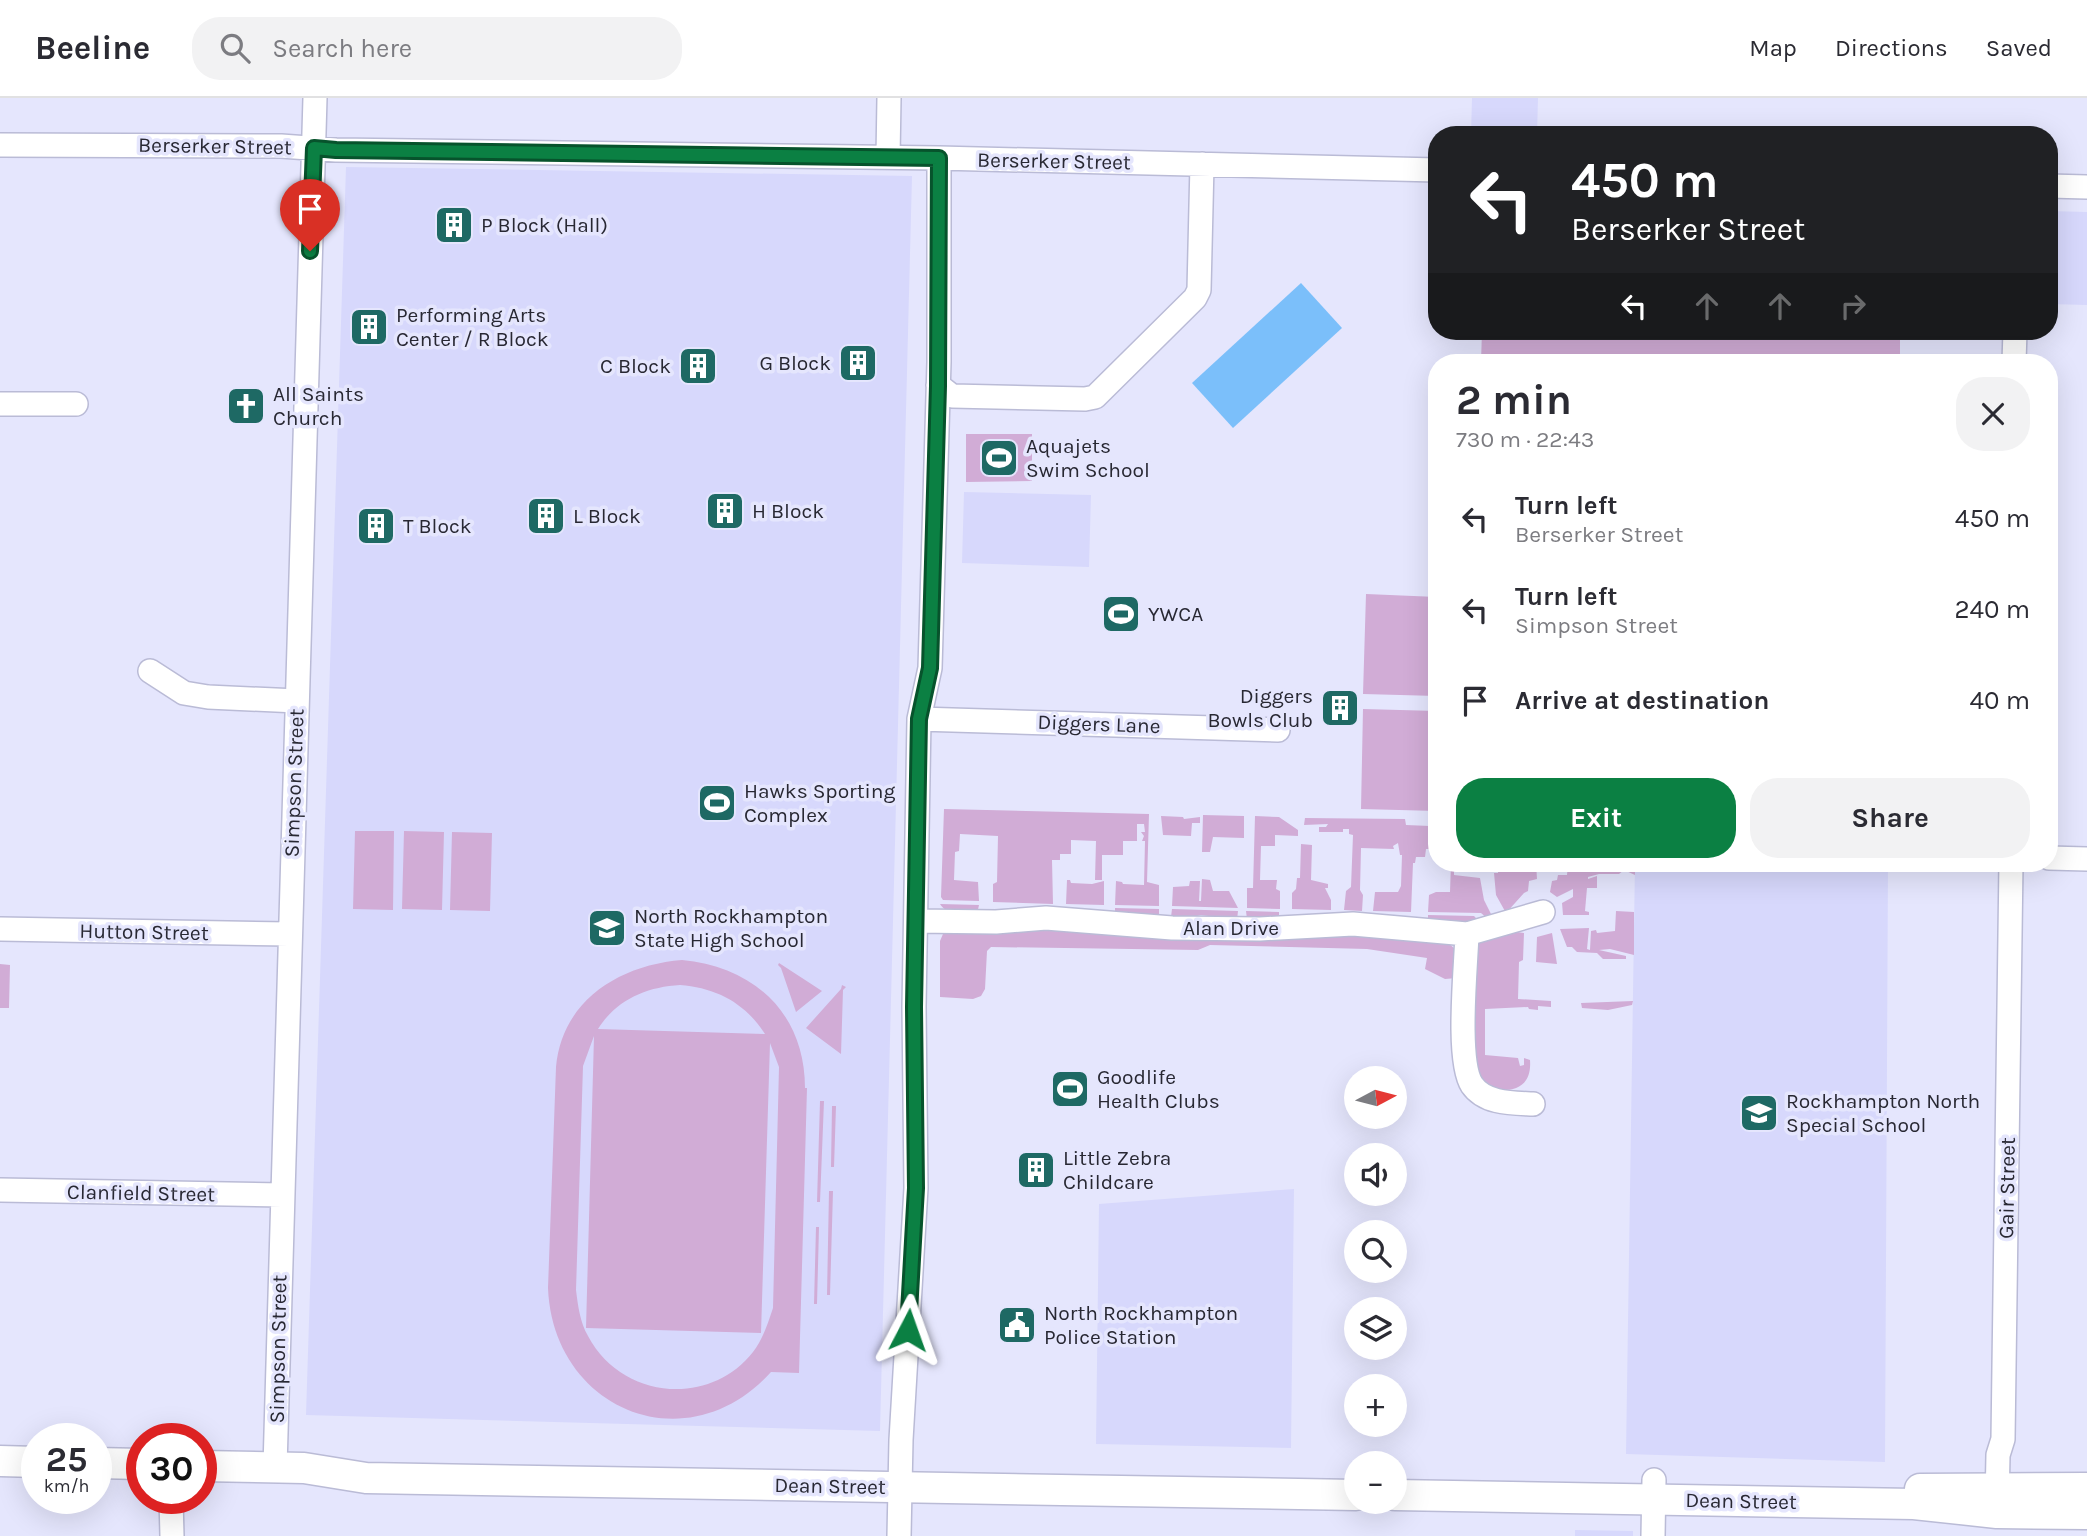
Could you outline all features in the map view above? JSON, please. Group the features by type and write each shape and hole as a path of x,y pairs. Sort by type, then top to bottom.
{"main road":[{"name":"Dean Street","path":"217,1465 304,1468 365,1460 1344,1495"},
{"path":"0,1461 21,1462"},
{"name":"Dean Street","path":"900,1478 1344,1477"},
{"name":"Dean Street","path":"1407,1480 1654,1511"},
{"name":"Dean Street","path":"1407,1496 1654,1511 1845,1488 1997,1500 2087,1514"},
{"name":"Dean Street","path":"1997,1500 2087,1488"}],"street":[{"name":"Simpson Street","path":"275,1467 315,98"},
{"path":"888,157 889,98"},
{"name":"Berserker Street","path":"0,145 281,146 336,150 888,157 1428,170"},
{"path":"899,1536 916,1188 914,1007 919,719 930,668 938,386 939,158"},
{"path":"938,386 952,396 1095,397 1195,298 1199,290 1202,164"},
{"path":"2058,186 2087,187"},
{"path":"0,404 76,404"},
{"path":"150,671 184,693 208,697 297,701"},
{"name":"Diggers Lane","path":"919,719 1278,730"},
{"path":"2058,858 2087,859"},
{"name":"Gair Street","path":"1997,1500 1998,1455 2003,1439 2011,872"},
{"name":"Alan Drive","path":"916,921 996,922 1046,918 1172,928 1251,929 1353,924 1467,934 1543,912"},
{"name":"Hutton Street","path":"0,929 289,934"},
{"path":"1467,934 1464,1053 1467,1073 1473,1086 1493,1099 1532,1104"},
{"name":"Clanfield Street","path":"0,1190 282,1195"},
{"path":"171,1514 172,1536"}],"shaded area":[{"path":"1472,98 1538,98 1537,126 1471,126"},
{"name":"North Rockhampton State High School","path":"346,167 912,176 880,1431 306,1415"},
{"path":"2058,211 2087,212 2087,305 2058,304"},
{"path":"1482,340 1900,340 1900,354 1481,354"},
{"name":"Aquajets Swim School","path":"966,434 1032,434 1032,481 966,482"},
{"path":"964,492 1091,495 1089,567 962,563"},
{"path":"1366,594 1428,597 1428,696 1363,694"},
{"path":"1363,709 1428,711 1428,811 1361,809"},
{"path":"944,809 1149,814 1147,882 1159,885 1159,906 1115,905 1116,881 1144,885 1145,841 1142,841 1144,836 1141,832 1145,832 1144,824 1137,824 1137,841 1123,841 1123,855 1102,855 1102,880 1095,880 1096,841 1071,840 1071,854 1060,854 1060,860 1052,860 1053,904 993,902 993,884 997,882 998,836 960,834 959,851 955,852 954,880 978,882 979,901 943,900"},
{"path":"1203,815 1244,816 1244,838 1213,837 1210,852 1202,852"},
{"path":"1161,816 1184,819 1200,817 1200,823 1192,823 1191,836 1163,835"},
{"path":"1255,816 1279,817 1298,830 1298,836 1275,835 1275,846 1261,846 1260,880 1277,880 1280,909 1247,908 1247,888 1253,888"},
{"path":"1305,818 1405,819 1406,825 1428,826 1428,849 1425,857 1416,857 1413,863 1411,912 1373,911 1375,892 1398,892 1401,886 1402,855 1398,843 1393,846 1394,849 1361,848 1362,911 1344,910 1346,891 1351,887 1353,835 1349,834 1349,829 1343,829 1343,832 1319,832 1319,827 1326,827 1328,824 1304,825"},
{"path":"355,831 394,831 393,910 353,909"},
{"path":"404,831 444,832 442,910 402,909"},
{"path":"452,832 492,833 490,911 450,910"},
{"path":"1301,844 1312,845 1311,880 1328,884 1328,888 1325,888 1331,900 1331,910 1292,909 1292,893 1296,889 1297,878 1300,878"},
{"path":"1451,872 1454,872 1454,875 1480,878 1484,900 1493,918 1488,919 1481,913 1428,912 1429,895 1450,892"},
{"path":"1537,872 1537,879 1529,881 1528,891 1506,913 1496,895 1494,873"},
{"path":"1567,872 1622,872 1588,877 1597,876 1597,888 1587,888 1585,911 1589,912 1589,915 1563,915 1562,903 1573,897 1573,889 1557,897 1550,892 1552,881 1557,880 1558,875 1567,875"},
{"name":"Rockhampton North Special School","path":"1635,872 1888,872 1885,1462 1626,1454"},
{"path":"1202,879 1210,880 1213,891 1229,891 1238,908 1172,906 1173,887 1189,886 1190,881 1200,881 1201,901"},
{"path":"1067,880 1071,883 1092,884 1104,881 1104,905 1066,904"},
{"path":"940,904 979,905 977,914 962,914 947,910"},
{"path":"1115,908 1159,909 1159,917 1115,914"},
{"path":"1172,909 1238,911 1237,920 1201,915 1181,920 1171,917"},
{"path":"1246,911 1279,912 1279,919 1247,919"},
{"path":"1616,911 1634,912 1634,955 1610,949 1599,950 1626,956 1626,959 1603,959 1597,953 1577,952 1572,947 1567,947 1560,929 1589,928 1587,949 1590,950 1591,931 1615,931"},
{"path":"1428,915 1474,916 1479,921 1428,923"},
{"path":"1023,928 1325,932 1446,941 1455,949 1457,978 1445,979 1425,969 1427,958 1367,949 1210,945 1198,950 991,947 987,951 985,989 981,996 973,999 940,997 940,941 943,934"},
{"path":"1510,931 1524,933 1523,960 1519,962 1518,999 1551,1001 1551,1007 1538,1006 1538,1010 1528,1007 1485,1009 1485,1055 1518,1058 1520,1066 1524,1065 1524,1058 1530,1060 1528,1076 1520,1086 1498,1090 1489,1089 1473,1069 1475,949 1481,940"},
{"path":"1552,933 1557,964 1536,962 1537,937"},
{"path":"682,960 708,964 732,972 770,998 785,1016 796,1037 807,1088 799,1373 771,1372 738,1400 701,1415 665,1418 630,1411 599,1393 573,1366 556,1330 548,1288 556,1067 561,1043 569,1023 582,1005 598,990 616,978 659,963","holes":["680,985 706,990 729,999 748,1014 765,1034 598,1029 614,1010 633,997 655,989","594,1036 586,1328 761,1333 770,1043 779,1067 773,1308 753,1352 735,1370 713,1382 690,1388 666,1389 643,1384 622,1373 603,1357 583,1325 576,1290 583,1066"]},
{"path":"779,963 822,991 796,1012 778,965"},
{"path":"0,964 10,965 9,1008 0,1008"},
{"path":"842,985 846,987 843,990 841,1054 806,1028"},
{"path":"1633,1001 1632,1005 1608,1010 1582,1008 1581,1003"},
{"path":"820,1101 824,1101 820,1202 817,1202"},
{"path":"832,1106 836,1106 834,1167 831,1167"},
{"path":"1294,1189 1291,1448 1096,1444 1099,1204"},
{"path":"829,1191 833,1191 830,1295 827,1295"},
{"path":"816,1227 819,1227 817,1304 814,1304"},
{"path":"1575,1530 1633,1531 1633,1536 1575,1536"}],"water":[{"path":"1301,283 1342,328 1233,428 1192,383"}],"place":[{"name":"P Block (Hall)","path":"454,225"},
{"name":"Performing Arts Center / R Block","path":"369,327"},
{"name":"G Block","path":"858,363"},
{"name":"C Block","path":"698,366"},
{"name":"All Saints Church","path":"246,406"},
{"name":"Aquajets Swim School","path":"999,458"},
{"name":"H Block","path":"725,511"},
{"name":"L Block","path":"546,516"},
{"name":"T Block","path":"376,526"},
{"name":"YWCA","path":"1121,614"},
{"name":"Diggers Bowls Club","path":"1340,708"},
{"name":"Hawks Sporting Complex","path":"717,803"},
{"name":"North Rockhampton State High School","path":"607,928"},
{"name":"Goodlife Health Clubs","path":"1070,1089"},
{"name":"Rockhampton North Special School","path":"1759,1113"},
{"name":"Little Zebra Childcare","path":"1036,1170"},
{"name":"North Rockhampton Police Station","path":"1017,1325"}],"route":[{"path":"310,251 314,148 939,158 939,362 930,668 919,719 914,1007 916,1188 908,1330"}]}
